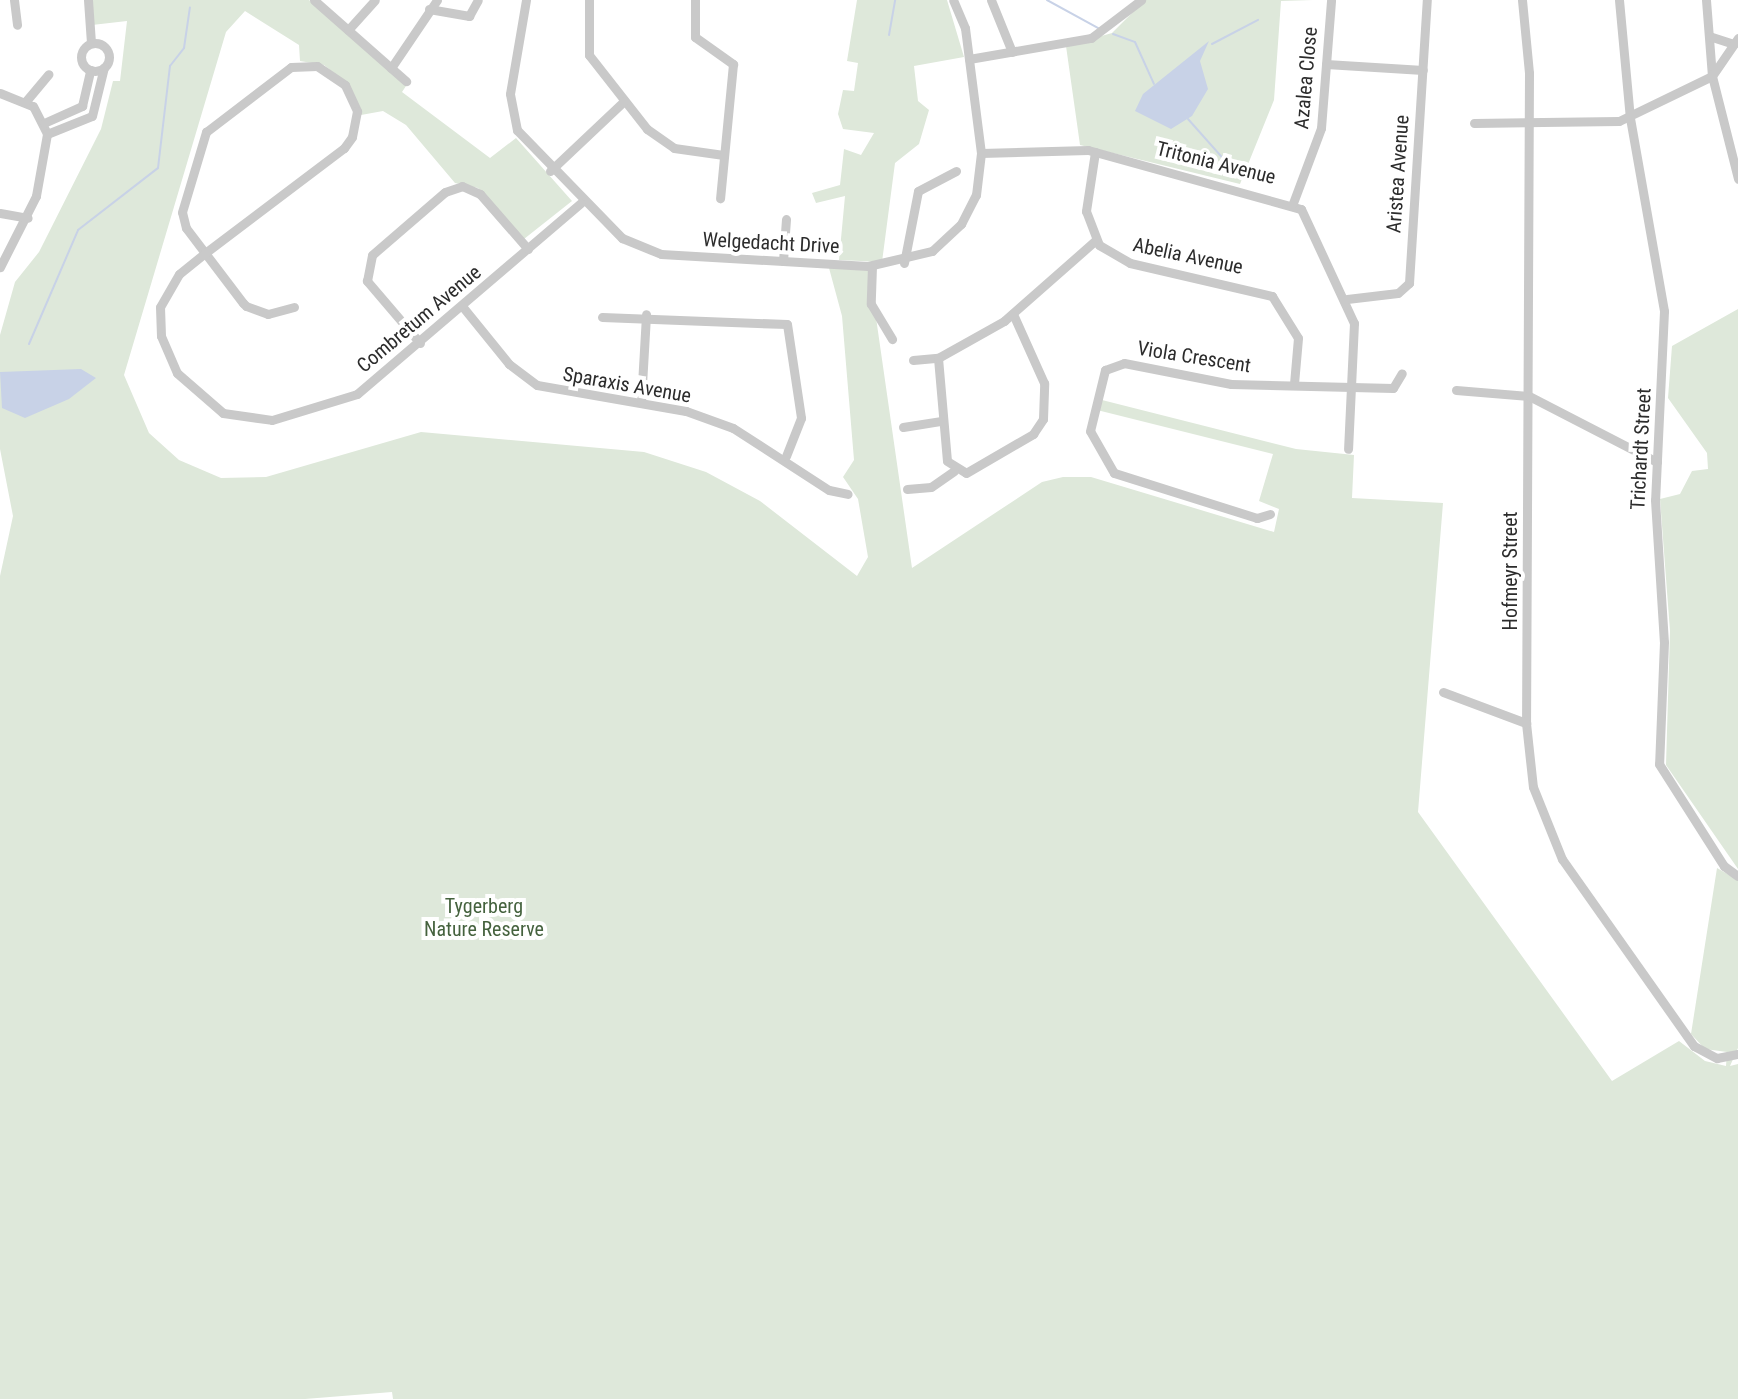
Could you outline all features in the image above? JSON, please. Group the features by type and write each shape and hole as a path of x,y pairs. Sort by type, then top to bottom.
{"street":[{"path":"14,0 17,25"},
{"path":"44,123 82,106 90,70 81,57 91,43 88,0"},
{"path":"314,0 406,81"},
{"path":"348,30 375,0"},
{"path":"391,68 437,0"},
{"path":"429,9 469,16 478,0"},
{"name":"Welgedacht Drive","path":"526,0 511,109 523,142 581,203 647,251 872,266 904,263 932,251 961,224 979,185 981,153 969,59 953,0"},
{"path":"589,0 587,51 624,101 662,142 724,155"},
{"path":"695,0 695,37 733,64 720,198"},
{"path":"991,0 1012,52"},
{"path":"969,59 1098,36 1141,0"},
{"name":"Azalea Close","path":"1293,203 1321,128 1331,0"},
{"name":"Aristea Avenue","path":"1347,299 1398,293 1409,283 1427,0"},
{"name":"Hofmeyr Street","path":"1522,0 1530,127 1526,723 1533,787 1562,859 1694,1046 1717,1058 1738,1054"},
{"name":"Trichardt Street","path":"1619,0 1630,118 1664,311 1657,462 1664,642 1659,764 1724,866 1738,876"},
{"path":"1706,0 1712,76 1738,179"},
{"path":"1474,123 1530,127 1630,118 1712,76 1736,41 1709,36"},
{"path":"47,134 96,112 107,50 91,43"},
{"name":"Combretum Avenue","path":"205,253 182,212 206,132 286,69 307,64 327,71 356,105 348,143 205,253 169,286 159,329 182,381 223,413 272,420 357,394 581,203"},
{"path":"1326,64 1423,70"},
{"path":"90,70 104,67"},
{"path":"26,101 49,74"},
{"path":"0,93 26,101 44,123 47,134 28,218 0,267"},
{"path":"550,171 624,101"},
{"path":"913,360 938,358 1013,314 1096,240 1085,205 1095,152"},
{"name":"Tritonia Avenue","path":"981,153 1095,152 1293,203 1312,222 1347,299 1355,327 1348,449"},
{"path":"904,263 918,191 956,171"},
{"path":"420,343 365,277 369,258 392,237 445,192 462,186 480,194 528,249"},
{"path":"0,213 28,218"},
{"path":"783,261 786,219"},
{"name":"Abelia Avenue","path":"1096,240 1130,263 1272,296 1298,338 1294,384"},
{"path":"205,253 250,309 268,314 294,307"},
{"path":"872,266 871,304 892,339"},
{"name":"Sparaxis Avenue","path":"462,306 509,364 537,385 641,402 733,428 786,456 829,490 848,494"},
{"path":"641,402 646,314"},
{"path":"602,317 646,314 790,326 801,418 786,456"},
{"path":"907,489 931,487 954,471 966,473 1042,423 1044,383 1013,314"},
{"path":"938,358 942,421 954,471"},
{"name":"Viola Crescent","path":"1270,514 1257,518 1117,475 1090,425 1099,380 1114,365 1231,384 1352,384 1393,388 1402,373"},
{"path":"1456,390 1529,396 1657,462"},
{"path":"903,427 942,421"},
{"path":"1443,692 1526,723"}],"green space":[{"name":"Tygerberg Nature Reserve","path":"92,0 309,0 406,86 402,92 490,158 516,138 572,201 524,239 478,188 455,183 406,125 383,111 361,115 349,85 324,65 300,61 299,45 245,11 226,32 124,375 149,433 179,460 221,478 266,477 421,432 644,452 706,472 760,501 857,576 868,557 858,499 843,477 854,460 842,316 829,268 869,269 912,568 1042,482 1063,477 1091,477 1274,532 1279,509 1259,501 1273,454 1097,410 1098,399 1296,449 1354,455 1352,498 1443,503 1418,812 1612,1081 1679,1041 1705,1061 1726,1066 1727,1052 1705,1049 1691,1034 1717,868 1738,880 1738,1048 1730,1066 1738,1064 1738,1399 393,1399 392,1392 305,1399 0,1399 0,576 13,516 0,449 0,335 15,282 39,252 101,129 113,81 120,81 127,21 92,25"},
{"path":"857,0 947,0 964,57 914,66 918,101 929,110 919,144 895,163 882,262 839,260 845,196 816,203 812,193 840,185 844,149 861,155 874,133 843,129 838,114 843,90 854,91 858,63 847,61"},
{"path":"1145,0 1313,0 1281,1 1274,100 1240,184 1080,145 1066,46 1112,33"},
{"path":"1738,309 1738,869 1666,765 1670,631 1660,499 1680,494 1692,471 1708,469 1707,453 1668,398 1672,346"}],"water":[{"path":"1209,41 1200,61 1208,89 1192,116 1171,129 1135,111 1143,94"},
{"path":"81,369 96,378 69,399 25,418 2,408 0,372"}],"waterway":[{"path":"889,35 895,0"},
{"path":"1047,0 1100,29"},
{"path":"29,344 78,230 158,168 170,66 184,48 190,7"},
{"path":"1212,44 1258,20"},
{"path":"1113,34 1135,42 1154,84"},
{"path":"1188,119 1229,165"}]}
